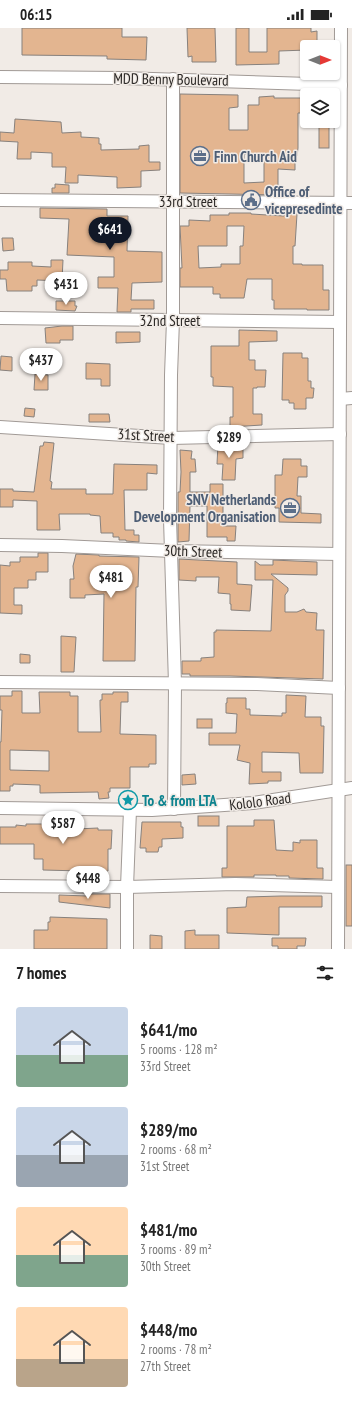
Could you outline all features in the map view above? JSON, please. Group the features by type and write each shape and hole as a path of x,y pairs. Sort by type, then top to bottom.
{"street":[{"path":"338,949 340,434 346,399 340,322 346,203 341,84 341,28"},
{"name":"MDD Benny Boulevard","path":"0,77 173,79 341,84"},
{"path":"173,79 174,320 170,519 175,684 174,809"},
{"name":"33rd Street","path":"0,200 346,203"},
{"name":"32nd Street","path":"0,318 340,322"},
{"name":"31st Street","path":"0,427 172,438 340,434"},
{"name":"30th Street","path":"0,545 77,546 172,551 339,554"},
{"path":"0,682 257,684 338,688"},
{"name":"Kololo Road","path":"0,808 130,810 174,809 253,803 352,788"},
{"path":"127,949 127,887 130,810"},
{"path":"0,886 127,887 235,884 338,887"}],"building":[{"path":"22,28 122,28 122,37 147,37 146,60 107,59 107,56 22,55"},
{"path":"187,28 215,28 216,62 192,62 192,56 188,57"},
{"path":"236,28 249,28 249,52 267,52 267,28 311,28 311,32 317,31 317,40 300,40 300,50 279,51 279,64 236,65"},
{"path":"180,94 238,95 238,107 229,108 229,130 248,130 248,105 259,105 259,97 274,96 274,98 300,98 300,113 298,113 298,148 297,156 295,156 295,170 278,169 278,195 180,193","holes":["244,154 264,154 264,182 244,183"]},
{"path":"15,119 61,122 62,133 81,132 81,137 99,138 101,150 139,149 139,146 149,145 149,162 160,162 160,170 141,171 141,187 117,188 117,177 78,175 78,183 65,183 66,167 52,167 52,153 31,152 31,159 17,159 18,142 0,141 0,132 14,133"},
{"path":"319,128 329,128 329,148 319,148"},
{"path":"55,184 69,185 69,193 52,193 52,188 55,188"},
{"path":"40,208 107,209 107,216 128,216 127,251 162,252 162,282 132,283 131,300 154,300 154,309 131,309 131,312 117,312 118,288 98,288 98,277 114,277 114,257 67,255 69,219 40,218"},
{"path":"229,213 284,216 284,214 297,214 295,246 293,246 293,264 323,265 323,290 329,290 329,310 274,309 274,300 272,300 272,279 247,279 244,298 220,298 220,294 213,294 213,287 180,287 180,268 182,268 180,226 189,226 189,220 210,221 210,215 229,215","holes":["227,226 244,226 243,246 240,246 240,264 221,264 221,267 199,268 198,246 227,246"]},
{"path":"2,238 13,238 14,250 3,251"},
{"path":"51,260 63,260 62,281 37,280 37,286 32,286 32,291 7,291 6,279 0,279 0,270 8,270 8,262 32,262 32,266 51,267"},
{"path":"56,301 75,301 75,306 77,306 75,311 56,310"},
{"path":"73,326 73,340 60,340 60,343 46,343 45,328"},
{"path":"239,330 277,331 277,341 249,342 249,360 255,360 255,370 266,370 265,387 253,388 253,414 262,414 262,425 230,427 230,417 233,417 233,387 213,386 213,377 211,377 211,346 239,346"},
{"path":"116,332 140,332 140,342 116,343"},
{"path":"283,353 302,353 302,358 308,358 308,381 311,381 311,388 314,388 313,398 306,398 306,409 294,409 294,403 289,403 289,400 282,400"},
{"path":"1,356 12,357 12,371 0,370"},
{"path":"86,363 110,364 110,386 101,386 101,379 86,379"},
{"path":"35,374 48,375 48,390 34,390"},
{"path":"25,408 35,409 34,417 24,416"},
{"path":"89,414 109,414 110,422 89,422"},
{"path":"44,442 54,443 50,481 52,482 51,489 86,489 86,494 113,494 114,464 157,465 157,474 147,473 147,490 124,490 125,530 134,530 134,535 139,535 139,542 119,540 119,537 113,537 113,533 101,533 100,516 90,514 59,514 60,530 37,530 37,501 13,500 13,507 0,507 0,489 34,492 40,446 43,446"},
{"path":"218,444 243,444 243,458 236,459 235,480 222,480 223,464 217,464"},
{"path":"180,450 192,451 191,459 195,459 196,472 190,472 190,492 210,492 210,484 223,484 223,526 236,526 235,541 227,541 227,537 207,537 207,506 190,506 189,541 178,542 178,492 180,492 181,472"},
{"path":"283,459 301,459 301,466 307,466 307,477 298,477 297,496 301,496 301,513 321,514 321,523 279,522 279,508 275,508 275,475 282,475"},
{"path":"38,553 48,553 48,572 36,572 36,580 28,580 28,588 14,588 14,605 22,605 22,614 0,613 0,565 10,566 10,562 20,562 20,557 38,557"},
{"path":"76,554 139,557 138,587 136,587 135,661 103,661 104,594 85,595 85,598 70,598 70,579 74,579 73,566"},
{"path":"179,559 237,562 237,584 252,585 250,611 231,610 230,594 218,593 219,577 196,577 196,581 179,580"},
{"path":"273,560 317,562 317,575 271,574 288,588 285,595 285,612 297,612 304,609 306,612 317,613 316,630 324,630 323,679 190,676 190,674 182,674 182,661 201,661 201,658 214,657 214,632 216,632 216,630 271,631 273,580 255,580 255,561 260,565 273,565"},
{"path":"61,636 76,637 74,672 61,672"},
{"path":"20,654 30,655 30,663 20,663"},
{"path":"12,691 22,691 22,713 40,713 39,692 70,692 70,696 78,696 78,732 101,732 100,700 102,700 102,694 128,692 128,702 121,702 120,734 156,735 156,764 149,764 149,767 130,767 130,788 110,788 110,792 108,792 109,798 99,799 98,792 40,793 40,785 13,784 13,786 10,786 10,791 0,791 0,742 2,710 0,710 0,696 12,696","holes":["10,750 49,751 49,771 10,770"]},
{"path":"286,695 306,696 305,717 321,717 321,726 324,726 323,773 300,773 299,753 262,752 262,772 281,772 281,781 268,781 268,783 249,784 250,763 237,760 240,745 209,745 209,733 236,733 237,714 226,713 227,698 246,698 246,709 250,709 250,715 282,716 282,713 286,713"},
{"path":"197,719 212,719 212,728 197,728"},
{"path":"195,774 196,784 182,785 182,775"},
{"path":"198,816 219,816 219,826 198,826"},
{"path":"254,820 274,820 276,850 293,851 293,842 300,843 300,840 317,840 317,868 323,868 323,879 289,878 289,876 276,875 222,877 222,868 227,868 227,826 254,826"},
{"path":"44,822 76,823 76,829 98,828 98,830 112,830 111,849 108,849 108,871 82,872 43,870 43,859 34,859 34,844 0,844 0,827 16,827 16,825 26,826 26,824 44,824"},
{"path":"142,822 181,822 181,827 183,827 183,838 162,839 162,847 159,847 158,852 146,852 146,848 140,848"},
{"path":"346,865 352,865 352,926 346,926"},
{"path":"87,894 110,894 110,908 59,902 59,895 87,896"},
{"path":"322,896 322,907 279,907 279,935 227,933 227,908 246,907 247,897"},
{"path":"50,917 107,919 107,949 34,949 34,930 48,930 48,922 50,922"},
{"path":"195,930 195,935 219,935 219,949 185,949 185,931"},
{"path":"150,935 162,936 162,949 150,949"},
{"path":"272,938 306,938 305,946 297,946 297,949 278,949 278,946 272,946"}],"place":[{"name":"Finn Church Aid","path":"200,156"},
{"name":"Office of vicepresedinte","path":"251,200"},
{"name":"SNV Netherlands Development Organisation","path":"290,508"},
{"name":"To & from LTA","path":"128,800"}]}
